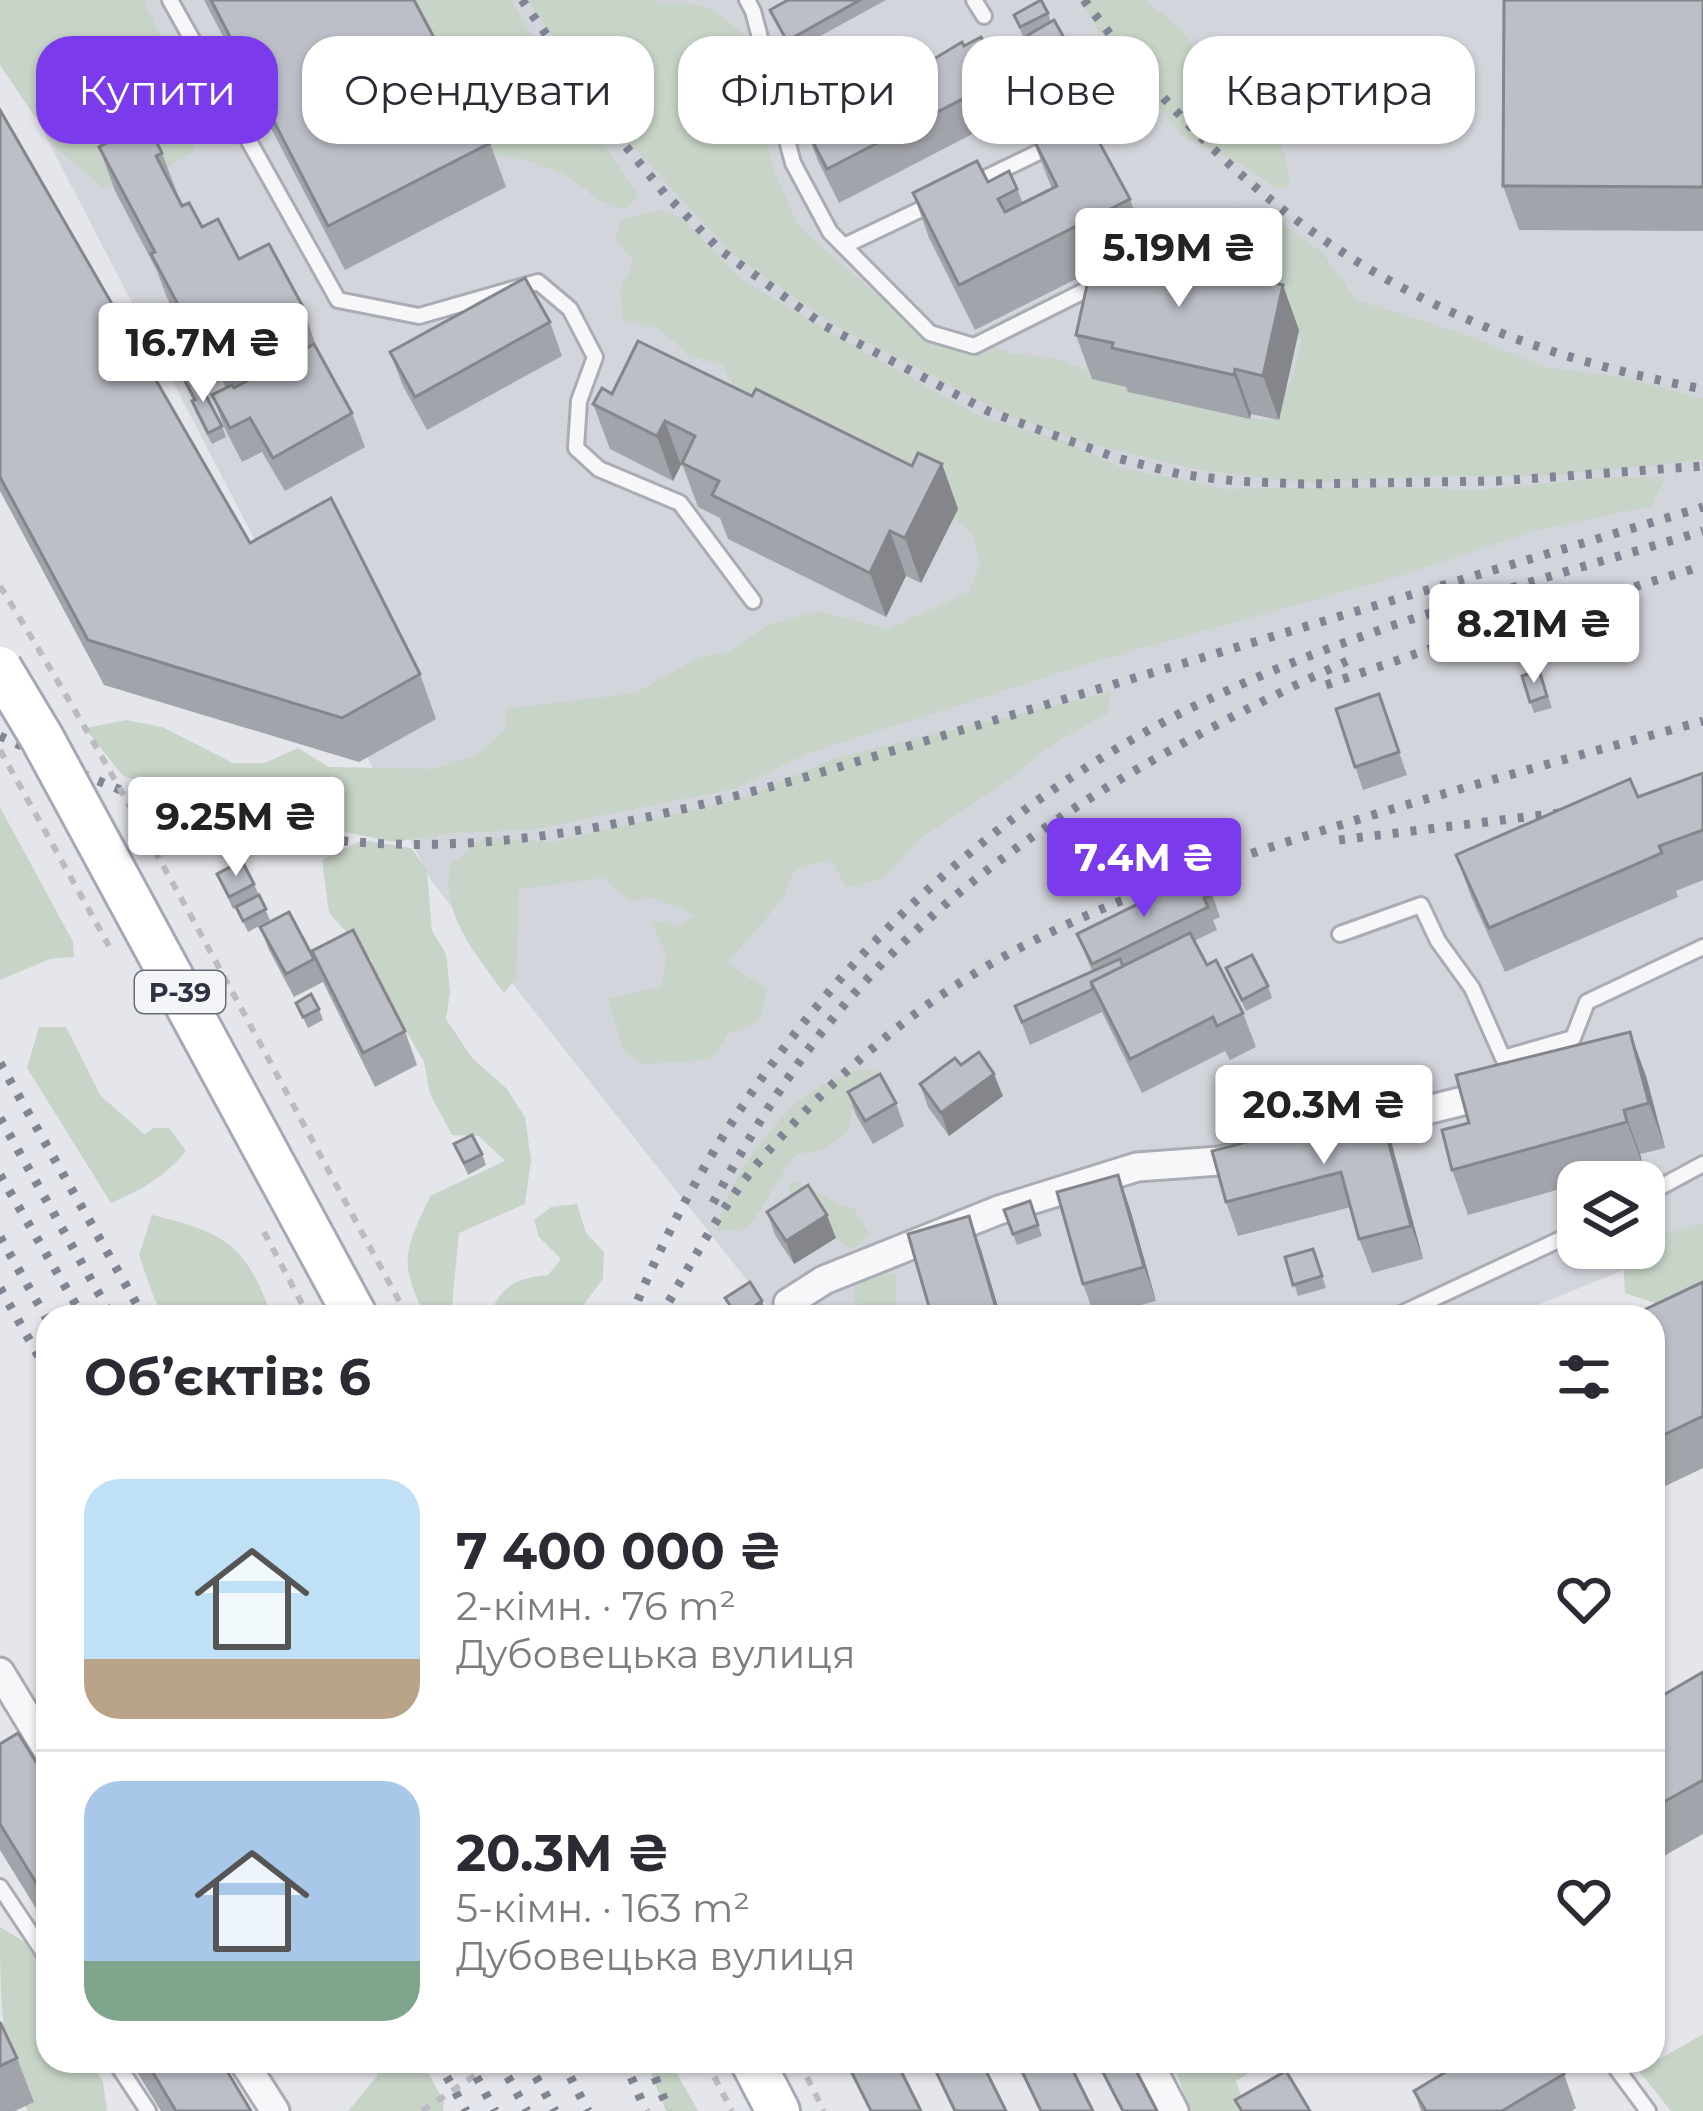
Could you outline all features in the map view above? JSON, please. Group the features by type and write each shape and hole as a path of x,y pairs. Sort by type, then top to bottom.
{"main road":[{"name":"Р-39","path":"0,668 42,737 350,1305"},
{"path":"758,2073 778,2111"}],"street":[{"path":"1330,1134 1463,1101"},
{"path":"788,1305 824,1280 999,1210 1137,1167 1219,1161 1263,1150"},
{"path":"0,1672 11,1714 36,1739"},
{"path":"250,2073 274,2111"},
{"path":"1154,2073 1174,2111"}],"lane":[{"path":"170,0 338,300 419,316 538,281 570,308 595,356 579,401 575,448 599,469 680,503 753,601"},
{"path":"747,0 754,11 793,163 830,232 930,333 974,346 1118,274"},
{"path":"974,0 984,16"},
{"path":"844,246 1037,153"},
{"path":"1340,934 1421,905 1438,941 1472,988 1502,1058 1574,1038 1588,1002 1703,947"},
{"path":"1665,1185 1703,1164"},
{"path":"1420,1305 1557,1241"},
{"path":"0,1887 36,1941"},
{"path":"123,2073 148,2111"},
{"path":"1620,2073 1648,2111"}],"path":[{"path":"0,586 178,893 401,1305"},
{"path":"0,750 116,960"},
{"path":"264,1233 303,1305"},
{"path":"422,2111 479,2073"},
{"path":"712,2073 732,2111"},
{"path":"805,2073 824,2111"}],"shaded area":[{"path":"0,0 1703,0 1703,1238 1665,1253 1665,1161 1557,1161 1557,1269 1626,1269 1538,1305 767,1305 432,882 50,144 278,144 278,36 36,36 36,118 0,48"}],"green space":[{"path":"0,0 143,0 161,36 36,36 36,118 0,65"},
{"path":"397,0 511,0 532,36 418,36"},
{"path":"528,0 655,0 699,5 726,20 745,36 678,36 678,144 767,144 799,227 887,303 919,306 935,324 1013,354 1055,358 1169,402 1268,421 1293,378 1302,339 1283,312 1247,295 1218,244 1234,207 1272,217 1322,252 1356,300 1467,335 1545,367 1627,378 1703,399 1703,460 1546,476 1310,483 1205,471 1085,443 1007,415 836,326 732,254 631,144 654,144 654,36 552,36"},
{"path":"1080,0 1146,0 1183,32 1183,137 1159,107 1159,36 1103,36"},
{"path":"53,144 193,144 193,152 162,170 104,188"},
{"path":"482,144 605,144 638,196 627,209 615,206 548,167 489,155"},
{"path":"1198,144 1281,144 1290,187 1275,188 1242,164"},
{"path":"661,210 683,219 742,280 866,353 981,417 1064,441 1122,468 1225,489 1477,490 1612,477 1666,477 1652,506 1534,531 1406,574 1096,661 809,753 733,789 530,830 454,833 394,842 183,799 122,775 85,728 126,720 162,727 233,763 265,763 298,748 329,767 432,769 476,756 506,729 506,709 635,693 700,657 730,652 768,625 818,611 888,629 969,592 980,564 974,536 939,502 795,432 777,398 738,393 722,365 688,355 660,329 623,320 620,290 634,262 615,240 622,219"},
{"path":"1110,692 1108,713 1054,743 1003,784 920,838 884,878 846,888 831,859 795,870 782,900 727,963 767,989 759,1021 728,1034 713,1059 645,1064 624,1053 608,999 662,986 666,954 651,920 679,926 695,915 653,898 630,901 603,878 519,889 516,979 504,993 456,918 450,865 484,837 552,842 740,799 836,758"},
{"path":"0,807 73,942 74,957 50,959 0,980"},
{"path":"362,840 411,848 427,870 432,931 446,954 450,992 446,1019 472,1058 506,1088 525,1117 531,1160 525,1204 459,1233 452,1305 420,1305 408,1264 411,1240 430,1196 505,1161 479,1136 452,1135 430,1094 424,1062 379,984 371,959 329,913 322,860"},
{"path":"39,1027 66,1027 100,1095 144,1134 169,1128 186,1151 178,1160 152,1182 111,1203 27,1068"},
{"path":"859,1069 878,1071 893,1090 853,1107 848,1132 822,1150 797,1154 747,1228 717,1231 736,1181 780,1119 807,1095"},
{"path":"794,1181 854,1208 869,1235 852,1250 799,1207 788,1188"},
{"path":"577,1204 586,1233 604,1252 603,1279 584,1305 495,1305 511,1286 548,1275 561,1259 539,1237 534,1220 551,1207"},
{"path":"152,1215 215,1235 242,1257 267,1305 158,1305 139,1255"},
{"path":"1703,1224 1703,1306 1678,1311 1625,1293 1624,1269 1665,1269 1665,1232"},
{"path":"870,1267 896,1275 896,1305 858,1305 856,1275"},
{"path":"0,1927 36,1949 36,2073 98,2073 107,2111 28,2111 12,2072 1,1999"},
{"path":"1703,2034 1703,2111 1671,2111 1641,2073 1665,2073 1665,2056"},
{"path":"428,2073 444,2102 443,2111 348,2111 377,2076"},
{"path":"651,2073 677,2073 698,2111 666,2111"},
{"path":"1177,2073 1249,2073 1236,2081 1246,2111 1189,2111"}],"building":[{"path":"211,0 414,0 433,36 302,36 302,144 488,144 328,226 278,129 278,36 230,36"},
{"path":"788,0 860,0 796,36 784,36 770,10"},
{"path":"1041,0 1048,13 1020,27 1014,15"},
{"path":"1504,0 1703,0 1703,187 1503,186"},
{"path":"1054,20 1063,36 1029,36"},
{"path":"962,42 962,99 938,112 938,56"},
{"path":"0,110 250,543 331,498 420,674 342,718 88,640 0,477"},
{"path":"158,144 162,153 156,156 182,206 189,203 202,227 218,219 239,259 269,244 303,307 215,354 206,335 197,340 99,147"},
{"path":"814,144 875,144 827,169"},
{"path":"1036,144 1100,144 1130,199 959,285 913,193 977,161 988,182 1009,171 1017,189 998,199 1005,212 1057,186"},
{"path":"1107,236 1132,241 1129,252 1135,249 1252,274 1252,278 1283,285 1263,376 1235,369 1234,375 1112,348 1113,343 1076,335 1096,244 1105,246"},
{"path":"1181,239 1227,250 1223,268 1176,258"},
{"path":"525,278 550,322 415,397 390,352"},
{"path":"638,341 752,396 756,389 912,466 918,453 942,464 905,538 890,531 870,573 712,495 719,481 682,463 695,436 665,421 657,436 593,404 602,388 612,394"},
{"path":"314,344 352,413 273,458 250,418 230,428 212,395"},
{"path":"195,375 222,426 208,433 185,381"},
{"path":"1539,670 1547,696 1530,702 1522,676"},
{"path":"1379,694 1399,752 1355,767 1336,709"},
{"path":"1703,773 1703,830 1659,846 1662,853 1489,928 1456,855 1630,779 1638,797"},
{"path":"242,861 254,884 229,897 217,874"},
{"path":"1193,877 1198,886 1206,881 1212,894 1204,898 1208,907 1092,964 1077,934"},
{"path":"259,895 266,909 243,921 236,907"},
{"path":"289,912 314,959 286,974 260,927"},
{"path":"353,930 405,1031 363,1053 312,951"},
{"path":"1190,933 1207,965 1216,960 1243,1013 1217,1026 1213,1017 1130,1059 1091,982"},
{"path":"1252,955 1268,986 1242,1000 1226,968"},
{"path":"1120,959 1123,966 1091,982 1093,989 1022,1022 1015,1006"},
{"path":"311,994 319,1009 303,1017 296,1003"},
{"path":"1630,1032 1649,1103 1624,1110 1627,1122 1452,1170 1442,1130 1469,1123 1456,1075"},
{"path":"979,1052 994,1074 941,1113 920,1084 955,1058 961,1065"},
{"path":"880,1074 896,1103 865,1121 848,1092"},
{"path":"1379,1107 1411,1226 1359,1239 1341,1172 1226,1202 1212,1151"},
{"path":"472,1135 482,1154 464,1163 454,1144"},
{"path":"1118,1175 1144,1267 1083,1284 1057,1192"},
{"path":"808,1185 827,1215 786,1241 767,1212"},
{"path":"1030,1201 1038,1225 1013,1234 1004,1210"},
{"path":"969,1216 995,1305 929,1305 908,1234"},
{"path":"1313,1249 1322,1276 1293,1285 1285,1257"},
{"path":"750,1282 762,1301 730,1305 725,1298"},
{"path":"1703,1282 1703,1416 1665,1434 1665,1305 1654,1305"},
{"path":"1703,1672 1703,1780 1665,1801 1665,1694"},
{"path":"18,1733 36,1762 36,1882 0,1824 0,1744"},
{"path":"0,2022 17,2058 0,2066"},
{"path":"153,2073 228,2073 251,2111 176,2111"},
{"path":"852,2073 902,2073 921,2111 871,2111"},
{"path":"937,2073 987,2073 1006,2111 955,2111"},
{"path":"1023,2073 1074,2073 1093,2111 1041,2111"},
{"path":"1103,2073 1137,2073 1157,2111 1123,2111"},
{"path":"1287,2073 1310,2111 1242,2111 1235,2100"},
{"path":"1444,2073 1564,2074 1502,2111 1426,2111 1414,2091"}],"railway":[{"path":"522,0 619,138 720,250 825,326 990,412 1117,458 1179,474 1235,481 1497,481 1703,466"},
{"path":"1084,0 1147,79 1212,148 1280,208 1353,259 1431,302 1514,338 1605,367 1703,389"},
{"path":"0,736 147,800 254,828 334,840 411,844 561,833 799,779 1703,507"},
{"path":"637,1305 677,1217 732,1122 795,1033 867,950 946,873 1032,804 1124,744 1280,668 1459,604 1703,531"},
{"path":"1326,685 1703,566"},
{"path":"713,1203 763,1116 821,1033 933,915 995,864 1130,773 1347,661"},
{"path":"667,1305 730,1200 793,1124 893,1031 1002,957 1096,911 1244,856 1703,721"},
{"path":"1339,840 1583,810"},
{"path":"0,1063 137,1305"},
{"path":"0,1118 105,1305"},
{"path":"0,1175 76,1305"},
{"path":"0,1237 39,1305"},
{"path":"0,1288 36,1352"},
{"path":"445,2073 466,2111"},
{"path":"474,2073 495,2111"},
{"path":"506,2073 527,2111"},
{"path":"534,2073 555,2111"},
{"path":"568,2073 588,2111"},
{"path":"629,2073 646,2111"},
{"path":"653,2073 669,2111"}]}
